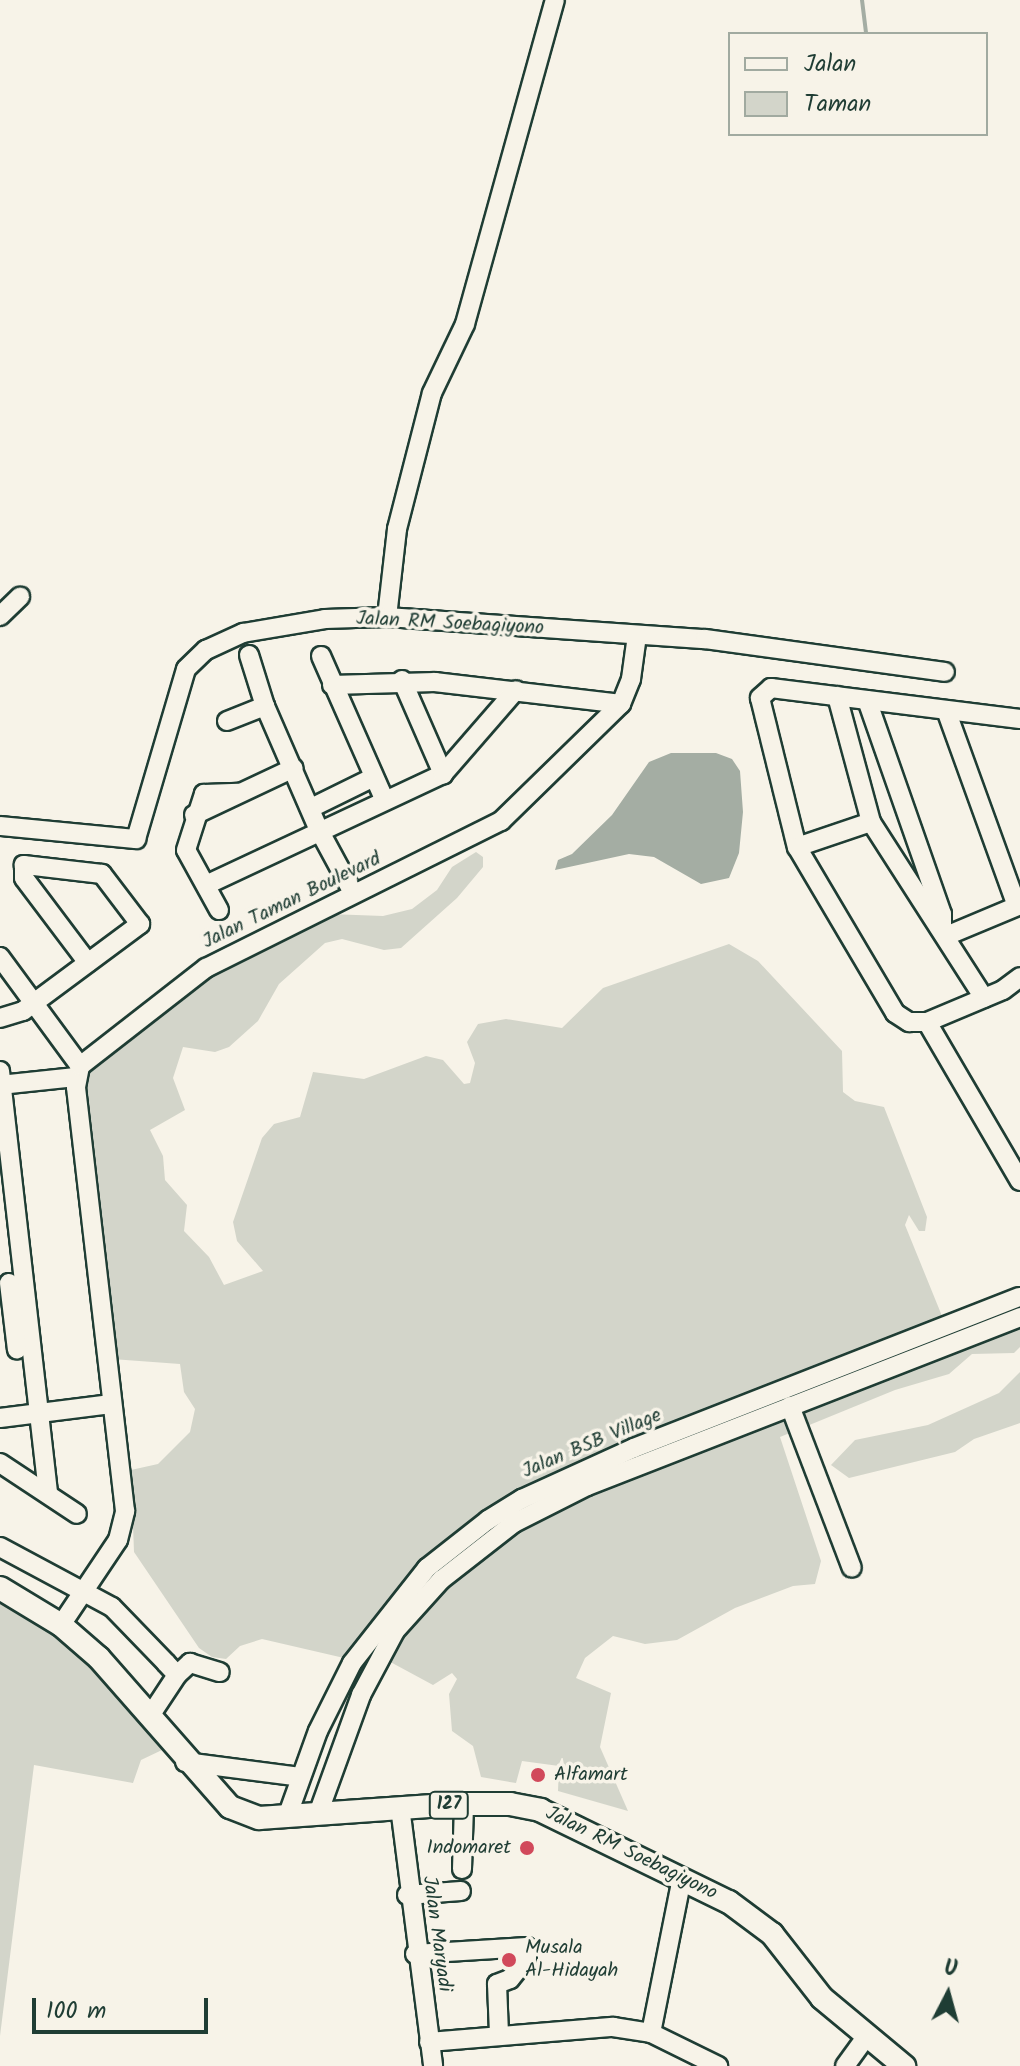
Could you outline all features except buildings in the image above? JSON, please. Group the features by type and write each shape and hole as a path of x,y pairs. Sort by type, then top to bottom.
{"main road":[{"name":"Jalan RM Soebagiyono","path":"0,1588 61,1625 99,1658 185,1762 230,1807 259,1818 464,1804 540,1810 729,1902 772,1934 822,1998 904,2066"}],"street":[{"path":"387,617 397,529 432,393 465,324 555,0"},
{"path":"0,616 20,597"},
{"name":"Jalan RM Soebagiyono","path":"0,826 136,839 146,822 178,686 196,658 253,631 325,619 387,617 724,641 945,672"},
{"name":"Jalan Taman Boulevard","path":"78,1072 206,968 501,821 621,704 631,679 637,635"},
{"path":"249,655 265,706 319,830 353,893"},
{"path":"321,656 372,778 384,799"},
{"path":"332,685 402,680 516,690 621,704"},
{"path":"402,680 443,774"},
{"path":"416,708 446,683"},
{"path":"1019,721 771,688 760,698 797,847 895,1013 909,1022 927,1022 1012,990 1020,977"},
{"path":"206,885 443,774 516,690"},
{"path":"837,696 871,822 929,918 944,932 984,998"},
{"path":"867,700 942,914 944,932"},
{"path":"227,721 265,706"},
{"path":"944,932 1018,906 946,710"},
{"path":"219,910 206,885 189,863 186,850 194,815 294,768"},
{"path":"311,808 372,778"},
{"path":"797,847 871,822"},
{"path":"0,1018 35,1003 140,924 105,876 57,867 24,865 24,878 88,963"},
{"path":"32,888 57,867"},
{"path":"0,957 35,1003 78,1072 111,1404 125,1511 118,1540 61,1625"},
{"path":"927,1022 1020,1181"},
{"path":"48,1493 39,1413 16,1350 1,1080 78,1072"},
{"name":"Jalan BSB Village","path":"287,1817 300,1777 352,1663 427,1568 488,1520 522,1499 634,1448 1020,1297"},
{"path":"318,1814 372,1672 395,1631 441,1580 514,1523 587,1486 1020,1317"},
{"path":"0,1418 111,1404"},
{"path":"790,1406 852,1568"},
{"path":"0,1463 77,1514"},
{"path":"0,1547 112,1607 177,1675"},
{"path":"150,1716 177,1675 190,1663 220,1672"},
{"path":"185,1762 300,1777"},
{"path":"462,1869 464,1804"},
{"name":"Jalan Maryadi","path":"400,1807 407,1895 433,2066"},
{"path":"651,2033 682,1878"},
{"path":"407,1895 461,1891"},
{"path":"415,1954 527,1947 527,1958 510,1979 497,1984 499,2033"},
{"path":"429,2042 591,2026 651,2033 699,2062 718,2066"},
{"path":"845,2066 867,2036"}],"green space":[{"path":"476,852 483,857 483,867 457,898 401,948 384,950 342,939 325,943 279,984 258,1021 229,1047 215,1052 183,1047 173,1078 185,1110 150,1130 163,1156 165,1180 187,1205 184,1231 209,1257 224,1285 263,1271 237,1241 233,1222 262,1138 274,1124 300,1117 313,1072 364,1079 426,1056 443,1060 464,1084 470,1083 475,1063 467,1042 478,1024 506,1019 562,1028 603,988 729,944 758,961 842,1051 843,1092 855,1101 884,1107 927,1217 925,1231 919,1231 909,1215 905,1225 942,1316 630,1439 517,1490 420,1561 344,1658 262,1639 240,1646 226,1659 212,1657 199,1648 134,1552 131,1470 158,1464 190,1432 195,1409 184,1392 180,1364 112,1359 84,1082 89,1066 202,979 329,914 383,916 412,909 437,890 452,867"},
{"path":"1020,1320 1020,1347 1014,1353 972,1354 949,1374 895,1390 780,1437 821,1561 815,1584 793,1586 735,1608 677,1640 645,1644 613,1636 585,1658 576,1678 611,1693 600,1747 628,1811 558,1791 559,1766 522,1761 516,1783 481,1777 473,1746 452,1731 449,1694 457,1679 452,1673 433,1685 383,1658 421,1605 515,1525"},
{"path":"1020,1372 1020,1423 974,1439 955,1452 849,1478 831,1465 855,1440 928,1425 999,1393"},
{"path":"0,1595 67,1638 162,1750 141,1760 133,1783 34,1765 0,2036"}],"shaded area":[{"path":"671,753 716,753 732,759 740,771 743,812 739,853 729,878 701,884 654,857 629,854 555,870 558,860 572,854 612,815 649,762"}],"waterway":[{"path":"862,0 866,32"}],"place":[{"name":"Alfamart","path":"538,1775"},
{"name":"Indomaret","path":"527,1848"},
{"name":"Musala Al-Hidayah","path":"509,1960"}]}
